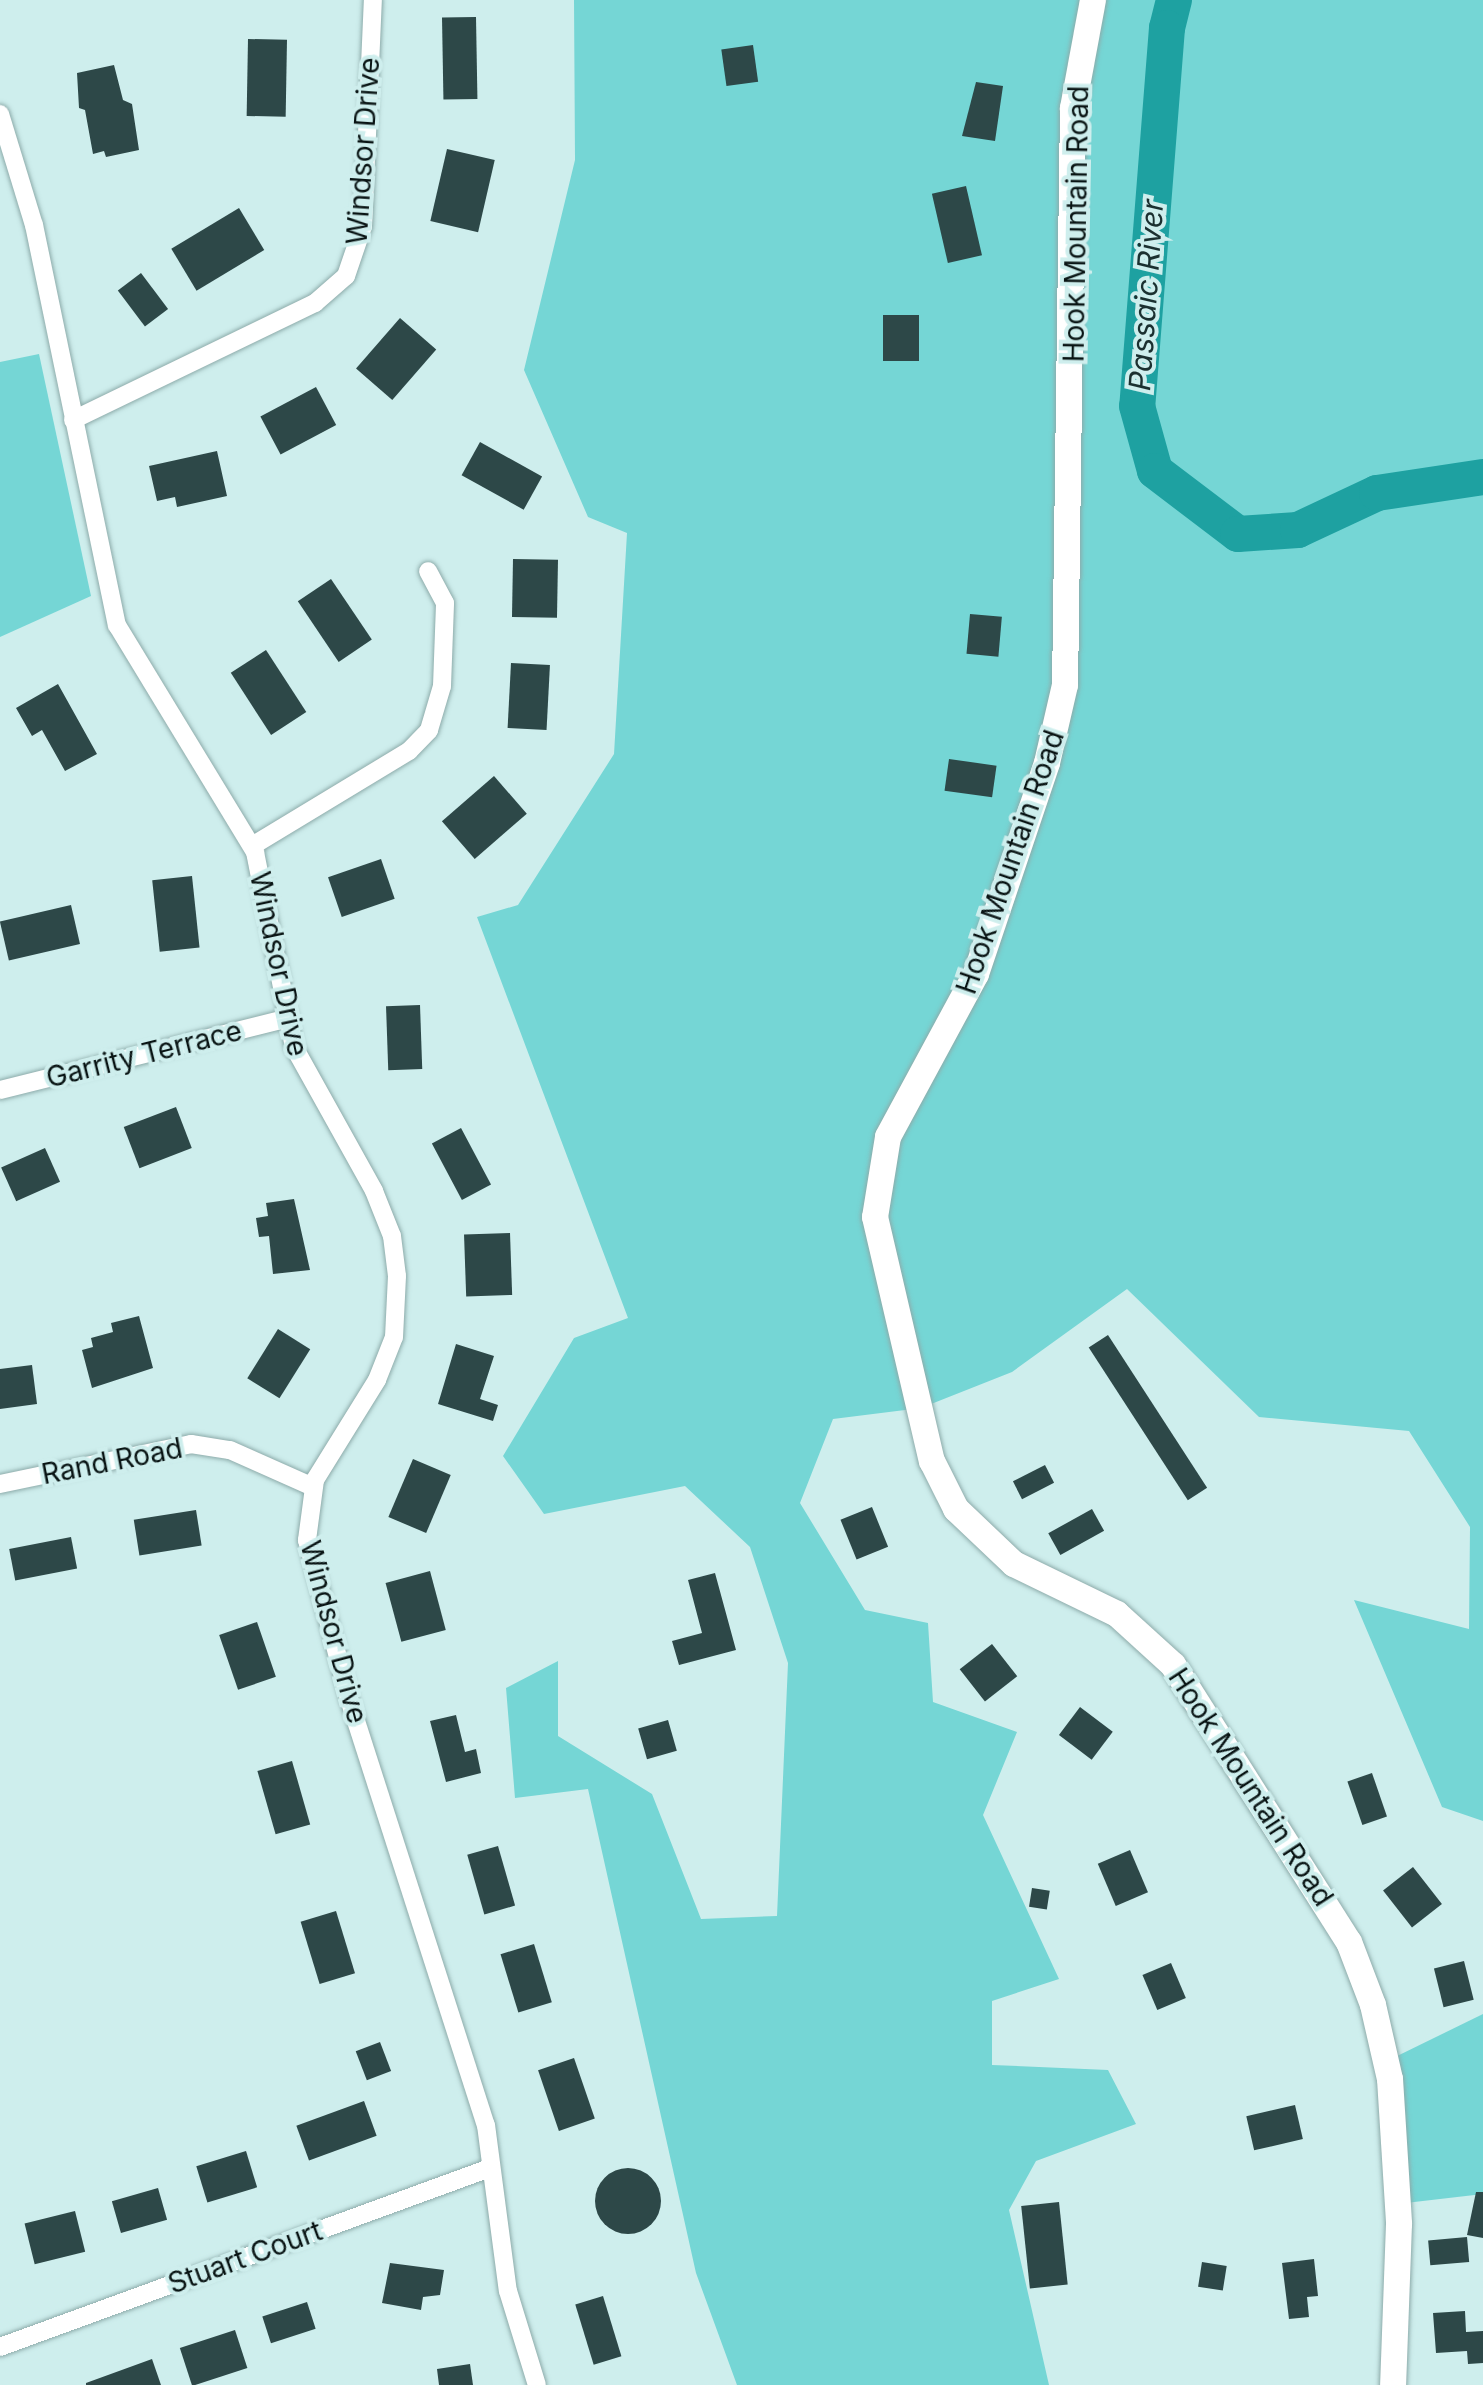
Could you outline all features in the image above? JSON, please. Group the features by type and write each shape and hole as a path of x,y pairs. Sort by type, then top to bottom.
{"street":[{"name":"Windsor Drive","path":"73,420 315,303 346,276 363,226 373,0"},
{"name":"Hook Mountain Road","path":"1093,0 1073,108 1065,685 1047,763 976,974 888,1137 875,1217 932,1461 956,1509 1014,1564 1117,1614 1173,1665 1349,1942 1369,1992 1390,2079 1399,2224 1393,2385"},
{"name":"Windsor Drive","path":"0,114 34,225 117,625 252,846 289,1018 307,1080 385,1215 397,1276 387,1359 313,1487 307,1514 311,1554 415,1913 486,2125 508,2291 537,2385"},
{"path":"252,846 409,751 429,730 442,686 445,603 428,571"},
{"name":"Garrity Terrace","path":"0,1090 289,1018"},
{"name":"Rand Road","path":"0,1484 191,1444 230,1450 313,1487"},
{"name":"Stuart Court","path":"0,2347 490,2168"}],"shaded area":[{"path":"574,0 1483,0 1483,1821 1442,1807 1354,1600 1469,1629 1470,1527 1409,1431 1259,1417 1127,1289 1012,1372 921,1408 833,1419 800,1503 865,1610 928,1623 933,1702 1017,1732 983,1815 1059,1979 992,2001 992,2065 1108,2070 1136,2124 1036,2161 1009,2210 1049,2385 737,2385 696,2273 588,1789 515,1798 506,1688 558,1661 558,1736 652,1794 701,1919 777,1916 788,1663 750,1547 685,1486 544,1514 503,1456 574,1338 628,1318 477,917 518,905 614,754 627,533 588,517 524,370 575,160"},
{"path":"39,354 91,596 0,637 0,362"},
{"path":"1483,2014 1483,2194 1397,2204 1389,2060"}],"building":[{"path":"476,17 477,99 443,100 442,18"},
{"path":"248,39 287,40 286,117 247,116"},
{"path":"753,45 758,82 726,86 721,49"},
{"path":"114,65 123,100 132,104 139,150 106,157 104,151 93,154 85,110 79,108 77,73"},
{"path":"976,82 1003,86 995,141 962,136"},
{"path":"447,149 495,160 478,232 430,221"},
{"path":"966,186 982,255 948,263 932,194"},
{"path":"239,208 264,250 197,291 171,249"},
{"path":"141,273 168,309 145,326 118,290"},
{"path":"883,315 919,315 919,361 883,361"},
{"path":"400,318 436,349 392,400 356,369"},
{"path":"316,387 336,425 281,455 260,417"},
{"path":"480,442 542,476 524,510 462,475"},
{"path":"217,451 227,496 177,507 175,497 157,501 149,466"},
{"path":"513,559 558,560 557,618 512,617"},
{"path":"331,579 372,640 339,662 298,601"},
{"path":"970,614 1002,617 998,657 967,654"},
{"path":"266,650 306,712 271,735 231,673"},
{"path":"511,663 550,665 547,730 508,728"},
{"path":"58,684 97,754 65,771 42,730 32,736 16,708"},
{"path":"949,759 997,766 992,797 945,791"},
{"path":"494,776 527,814 475,859 442,821"},
{"path":"381,859 395,899 342,917 328,877"},
{"path":"192,876 200,948 160,952 152,880"},
{"path":"71,905 80,944 9,960 0,921"},
{"path":"420,1005 422,1069 388,1070 386,1006"},
{"path":"176,1107 192,1148 139,1168 124,1127"},
{"path":"461,1128 491,1185 462,1200 432,1143"},
{"path":"45,1148 60,1182 16,1201 1,1168"},
{"path":"294,1199 310,1270 273,1274 269,1236 259,1237 256,1218 268,1216 266,1203"},
{"path":"510,1233 512,1295 466,1297 464,1235"},
{"path":"139,1316 153,1368 92,1388 82,1350 93,1347 91,1338 113,1332 111,1323"},
{"path":"278,1329 310,1349 279,1398 247,1378"},
{"path":"1108,1335 1207,1488 1188,1500 1089,1348"},
{"path":"456,1344 494,1356 480,1399 498,1405 493,1421 438,1404"},
{"path":"32,1365 37,1404 0,1409 0,1369"},
{"path":"413,1459 451,1475 426,1533 388,1517"},
{"path":"1045,1465 1054,1483 1022,1499 1013,1481"},
{"path":"872,1507 888,1547 857,1560 840,1520"},
{"path":"1092,1509 1104,1531 1060,1555 1048,1533"},
{"path":"196,1510 202,1546 139,1555 134,1520"},
{"path":"71,1537 77,1568 15,1580 9,1549"},
{"path":"430,1571 446,1630 401,1642 386,1583"},
{"path":"715,1573 736,1650 679,1665 672,1641 702,1633 688,1580"},
{"path":"257,1622 276,1677 238,1690 219,1635"},
{"path":"992,1644 1017,1676 985,1702 960,1669"},
{"path":"1080,1707 1113,1732 1092,1760 1059,1735"},
{"path":"456,1715 465,1752 476,1749 481,1773 446,1782 430,1721"},
{"path":"668,1720 677,1751 647,1759 638,1729"},
{"path":"292,1761 310,1824 276,1834 257,1771"},
{"path":"1372,1773 1387,1816 1362,1825 1347,1781"},
{"path":"498,1846 515,1906 484,1914 467,1855"},
{"path":"1130,1850 1148,1892 1116,1906 1098,1864"},
{"path":"1413,1867 1442,1904 1412,1927 1383,1890"},
{"path":"1032,1888 1050,1891 1047,1910 1029,1907"},
{"path":"336,1911 355,1973 320,1984 301,1922"},
{"path":"534,1944 552,2002 518,2013 501,1954"},
{"path":"1464,1961 1474,2000 1444,2007 1434,1968"},
{"path":"1171,1963 1186,1998 1157,2010 1142,1975"},
{"path":"380,2042 391,2071 367,2080 356,2051"},
{"path":"574,2058 595,2119 559,2131 538,2070"},
{"path":"364,2101 377,2136 309,2160 296,2126"},
{"path":"1295,2105 1303,2139 1254,2150 1246,2116"},
{"path":"246,2151 257,2187 207,2203 196,2166"},
{"path":"621,2168 635,2168 647,2173 656,2182 661,2201 659,2214 652,2225 635,2234 621,2234 609,2229 600,2220 595,2208 595,2194 600,2182 609,2173"},
{"path":"158,2188 167,2220 121,2233 112,2201"},
{"path":"1476,2192 1483,2192 1483,2238 1467,2235"},
{"path":"1059,2202 1068,2285 1030,2289 1021,2206"},
{"path":"75,2211 85,2252 35,2264 25,2224"},
{"path":"1467,2237 1469,2262 1430,2265 1428,2240"},
{"path":"1314,2259 1318,2296 1307,2297 1309,2317 1289,2319 1282,2263"},
{"path":"1202,2262 1227,2266 1223,2291 1198,2287"},
{"path":"390,2263 444,2270 440,2295 423,2297 421,2310 382,2303"},
{"path":"603,2296 621,2356 594,2365 575,2304"},
{"path":"307,2302 316,2329 271,2343 262,2317"},
{"path":"1465,2311 1466,2332 1483,2331 1483,2363 1468,2364 1467,2351 1436,2353 1433,2313"},
{"path":"235,2330 247,2368 192,2385 180,2348"},
{"path":"152,2359 161,2385 86,2385 86,2383"},
{"path":"470,2364 473,2385 439,2385 437,2369"}],"waterway":[{"name":"Passaic River","path":"1174,0 1167,28 1137,406 1155,471 1238,534 1298,530 1377,493 1483,477"}]}
